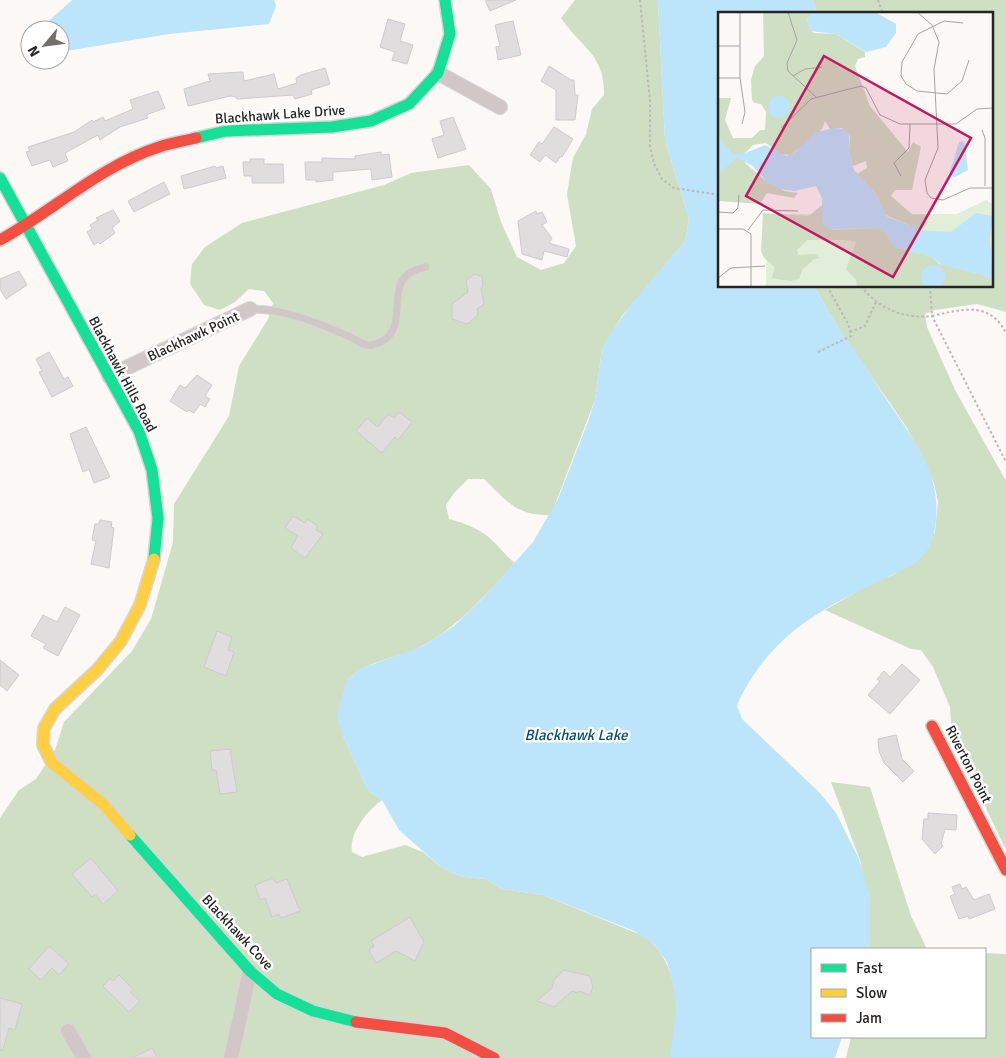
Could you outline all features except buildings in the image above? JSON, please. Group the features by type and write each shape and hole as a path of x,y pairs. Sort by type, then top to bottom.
{"street":[{"name":"Blackhawk Lake Drive","path":"0,240 26,226 104,173 158,147 226,131 332,127 371,121 409,104 438,73 450,34 445,0"},
{"path":"438,73 500,108"},
{"name":"Blackhawk Hills Road","path":"0,178 139,431 152,470 158,518 154,566 140,605 121,641 96,670 55,709 44,728 43,745"},
{"name":"Blackhawk Point","path":"108,376 250,309"},
{"name":"Riverton Point","path":"932,726 1006,870"},
{"name":"Blackhawk Cove","path":"43,745 52,763 103,804 250,971 277,994 313,1011 351,1021 445,1033 494,1058"},
{"path":"231,1058 250,971"},
{"path":"68,1031 84,1058"}],"lane":[{"path":"250,309 272,309 287,313 327,326 367,346 375,345 393,330 398,313 400,282 404,275 414,269 426,266"}],"path":[{"path":"640,0 650,101 652,155 662,179 679,190 718,195"},
{"path":"878,0 883,12"},
{"path":"818,352 849,338 850,332 829,288"},
{"path":"863,288 876,302 899,314 915,317 964,310 984,311 996,318 1006,333"},
{"path":"930,288 932,316 1006,462"},
{"path":"850,332 866,326 876,302"}],"green space":[{"path":"575,0 658,0 665,140 689,219 685,241 622,316 602,349 595,400 551,515 539,515 520,510 506,500 484,479 468,479 454,493 446,505 449,519 485,534 515,563 484,597 450,628 424,645 375,663 348,679 343,736 365,784 371,793 382,800 360,823 353,837 352,852 362,857 405,845 423,852 441,867 453,873 464,877 485,879 503,889 543,895 646,937 666,962 672,977 677,1010 674,1043 670,1058 0,1058 0,818 19,790 36,779 55,750 64,722 132,651 151,619 173,542 174,504 229,416 239,366 268,319 273,303 264,291 249,289 235,302 220,310 204,305 190,284 192,264 205,247 242,223 384,185 411,173 469,165 491,189 501,222 517,257 541,270 564,263 576,246 567,194 573,158 586,134 592,109 604,95 601,70 596,61 561,18"},
{"path":"813,0 1006,0 1006,312 977,304 935,310 925,314 927,327 955,390 1006,481 1006,850 952,737 950,707 933,667 921,650 911,649 825,610 867,586 895,574 935,532 938,502 934,483 907,428 837,326 815,288 994,288 994,12 816,12"},
{"path":"831,782 870,787 911,916 927,948 867,948 861,863"},
{"path":"986,953 1006,954 1006,1058 846,1058 851,1038 986,1038"}],"water":[{"path":"72,0 274,0 276,6 269,24 169,34 70,50 70,20 50,20"},
{"name":"Blackhawk Lake","path":"658,0 813,0 816,12 718,12 718,288 815,288 837,326 922,454 934,485 936,501 936,519 932,539 927,550 919,560 913,565 823,610 803,624 766,658 741,695 737,706 742,719 820,793 836,813 859,859 870,896 870,948 811,948 811,1038 842,1038 835,1058 670,1058 676,1012 674,986 667,962 654,944 634,931 543,895 503,889 485,879 464,877 441,867 399,830 382,800 371,793 342,734 337,715 348,679 360,669 423,646 454,626 481,600 533,542 558,499 595,400 602,349 632,303 685,241 689,219 665,140"}],"traffic: fast":[{"path":"196,138 226,131 332,127 371,121 409,104 438,73 450,34 445,0"},
{"path":"0,178 139,431 152,470 158,518 154,559"},
{"path":"130,835 250,971 277,994 313,1011 356,1022"}],"traffic: slow":[{"path":"130,835 103,804 52,763 43,745 44,728 55,709 97,670 121,641 140,605 154,559"}],"traffic: jam":[{"path":"0,240 117,165 159,147 196,138"},
{"path":"932,726 1006,870"},
{"path":"356,1022 445,1033 494,1058"}]}
